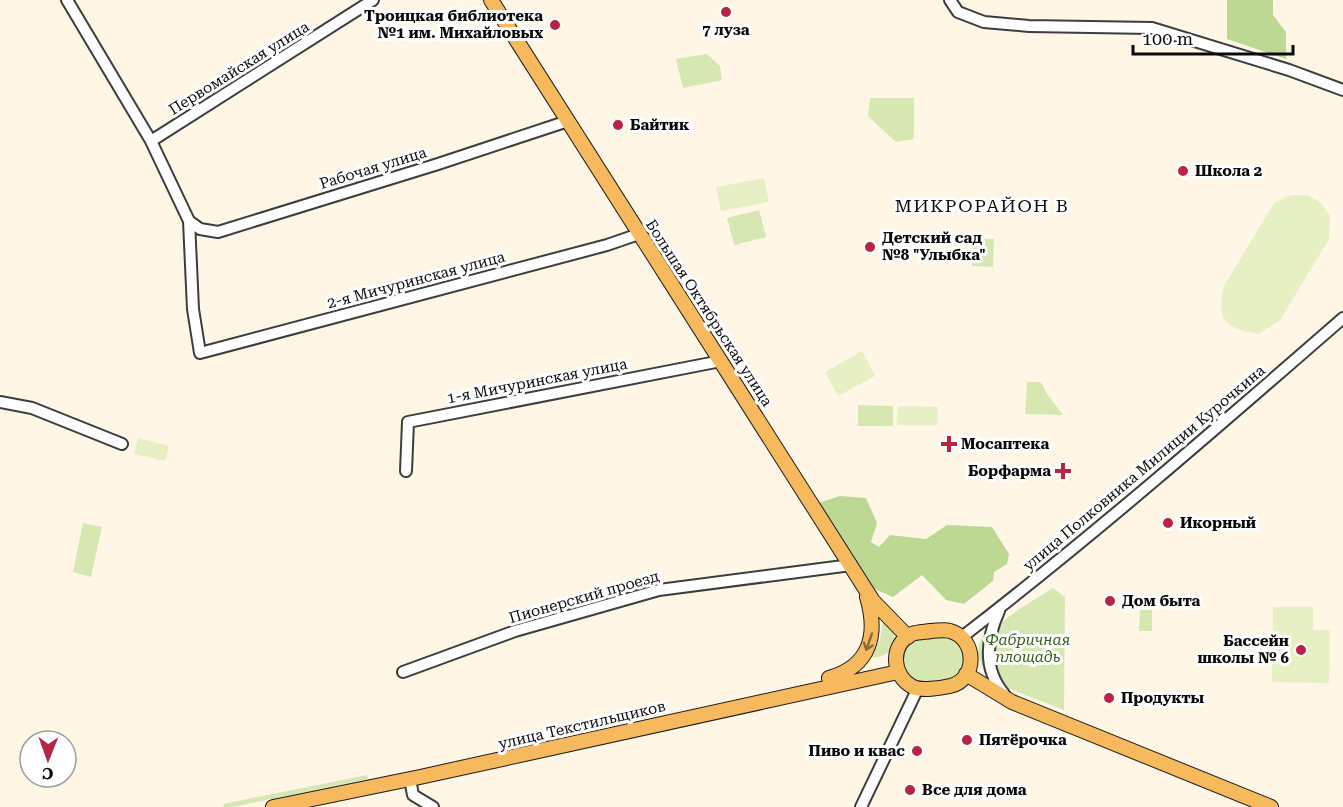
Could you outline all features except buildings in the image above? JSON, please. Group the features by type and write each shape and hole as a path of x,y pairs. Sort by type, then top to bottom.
{"main road":[{"name":"Большая Октябрьская улица","path":"491,0 873,601 908,637"},
{"path":"794,694 804,685 845,674 864,655 873,628 873,615 864,586"},
{"path":"944,630 962,637 970,651 971,664 966,674 951,686 918,688 907,683 898,672 896,657 900,645 915,633 944,630"},
{"name":"улица Текстильщиков","path":"273,807 898,672"},
{"path":"966,674 1012,702 1271,807"}],"street":[{"path":"67,0 151,141 189,221"},
{"name":"Первомайская улица","path":"151,141 373,0"},
{"path":"950,0 958,12 984,22 1029,26 1152,28 1290,70 1343,90"},
{"name":"Рабочая улица","path":"189,221 200,229 218,232 568,121"},
{"name":"2-я Мичуринская улица","path":"189,221 193,309 200,353 607,245 639,234"},
{"name":"улица Полковника Милиции Курочкина","path":"962,637 1001,608 1207,437 1343,318"},
{"name":"1-я Мичуринская улица","path":"406,471 408,422 721,361"},
{"path":"0,402 32,408 122,444"},
{"name":"Пионерский проезд","path":"403,672 515,631 659,590 851,565"},
{"path":"1001,608 988,642 988,658 996,684 1012,702"},
{"path":"861,807 918,688"},
{"path":"410,779 413,795 432,807"}],"green space":[{"path":"1227,0 1273,0 1273,15 1286,32 1286,59 1227,39"},
{"path":"707,54 720,66 722,80 683,88 676,59"},
{"path":"870,98 914,98 914,139 896,142 868,116"},
{"path":"764,178 769,202 721,211 716,187"},
{"path":"1291,195 1308,195 1320,202 1330,216 1329,239 1280,320 1259,334 1231,326 1226,321 1221,308 1224,286 1274,203"},
{"path":"759,210 766,237 734,245 727,218"},
{"path":"973,239 994,239 993,267 972,266"},
{"path":"862,351 875,376 838,396 825,372"},
{"path":"1027,382 1041,382 1063,415 1025,414"},
{"path":"858,405 893,406 893,426 858,426"},
{"path":"898,406 938,407 937,425 897,425"},
{"path":"138,438 169,446 165,461 134,454"},
{"path":"840,496 866,498 877,523 871,542 879,547 890,535 926,539 947,525 992,527 1009,554 1007,564 994,572 993,581 964,604 946,600 922,575 893,597 872,588 818,503"},
{"path":"83,523 102,527 91,577 73,572"},
{"name":"Фабричная площадь","path":"1053,588 1065,597 1064,710 1005,687 993,656 993,640 999,625"},
{"name":"Бассейн школы № 6","path":"1273,607 1313,607 1313,630 1330,630 1329,683 1272,682"},
{"path":"1140,610 1152,610 1152,631 1139,631"},
{"path":"883,616 893,631 893,647 884,655 869,658 880,639"},
{"path":"984,635 988,670 984,670 978,653 979,644"},
{"path":"937,637 950,639 962,649 963,661 960,671 944,680 918,681 913,679 905,670 903,658 906,647 916,640"},
{"path":"367,775 368,779 232,807 224,807 223,804"}],"place":[{"name":"7 луза","path":"726,12"},
{"name":"Троицкая библиотека №1 им. Михайловых","path":"555,25"},
{"name":"Байтик","path":"618,125"},
{"name":"Школа 2","path":"1183,171"},
{"name":"Детский сад №8 \"Улыбка\"","path":"870,247"},
{"name":"Мосаптека","path":"949,444"},
{"name":"Борфарма","path":"1063,471"},
{"name":"Икорный","path":"1168,523"},
{"name":"Дом быта","path":"1110,601"},
{"name":"Бассейн школы № 6","path":"1301,650"},
{"name":"Продукты","path":"1109,698"},
{"name":"Пятёрочка","path":"967,740"},
{"name":"Пиво и квас","path":"917,751"},
{"name":"Все для дома","path":"910,790"}],"district":[{"name":"МИКРОРАЙОН В","path":"982,206"}]}
